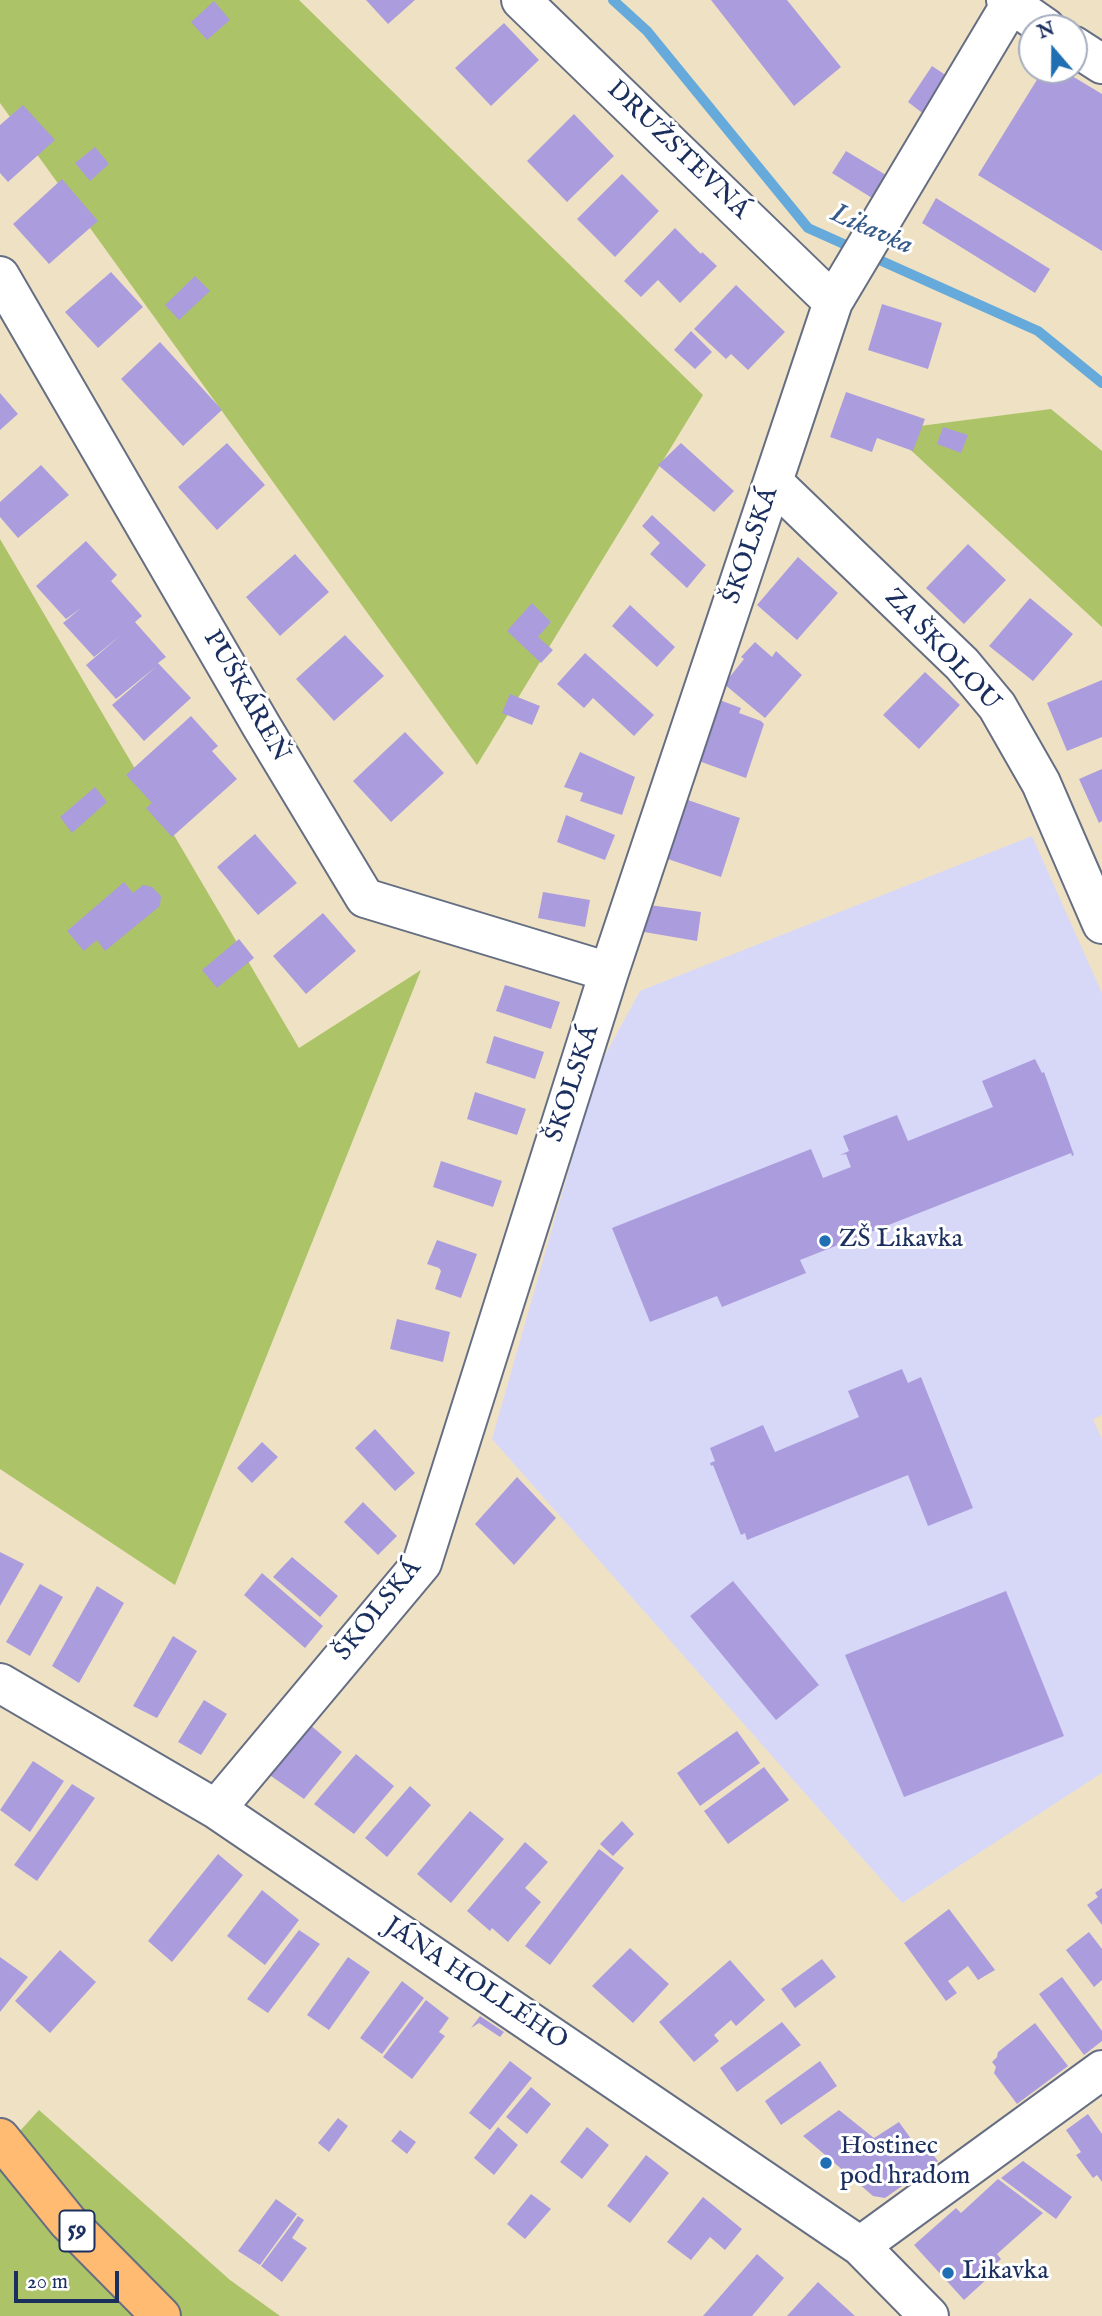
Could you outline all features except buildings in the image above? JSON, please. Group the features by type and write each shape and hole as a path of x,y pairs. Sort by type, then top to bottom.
{"main road":[{"name":"59","path":"0,2138 68,2222 161,2316"}],"street":[{"name":"DRUŽSTEVNÁ","path":"521,0 833,302"},
{"name":"ŠKOLSKÁ","path":"216,1809 422,1563 609,972 833,302 1010,2"},
{"path":"1010,2 1027,14"},
{"name":"PUŠKÁREŇ","path":"0,276 262,727 365,898 609,972"},
{"name":"ZA ŠKOLOU","path":"774,483 961,664 997,706 1041,783 1102,924"},
{"name":"JÁNA HOLLÉHO","path":"0,1683 216,1809 860,2246 929,2316"},
{"path":"860,2246 1102,2070"}],"shaded area":[{"name":"ZŠ Likavka","path":"1032,836 1102,993 1102,1415 1093,1419 1102,1439 1102,1773 902,1903 492,1439 598,1068 640,991"}],"green space":[{"path":"0,0 299,0 703,395 477,765 0,103"},
{"path":"1051,409 1102,451 1102,627 889,430"},
{"path":"0,539 299,1048 421,970 175,1585 0,1469"},
{"path":"39,2110 230,2280 280,2316 0,2316 0,2153"}],"waterway":[{"name":"Likavka","path":"613,0 647,31 808,228 1038,331 1102,383"}],"place":[{"name":"ZŠ Likavka","path":"825,1241"},
{"name":"Hostinec pod hradom","path":"826,2163"},
{"name":"Likavka","path":"948,2273"}]}
